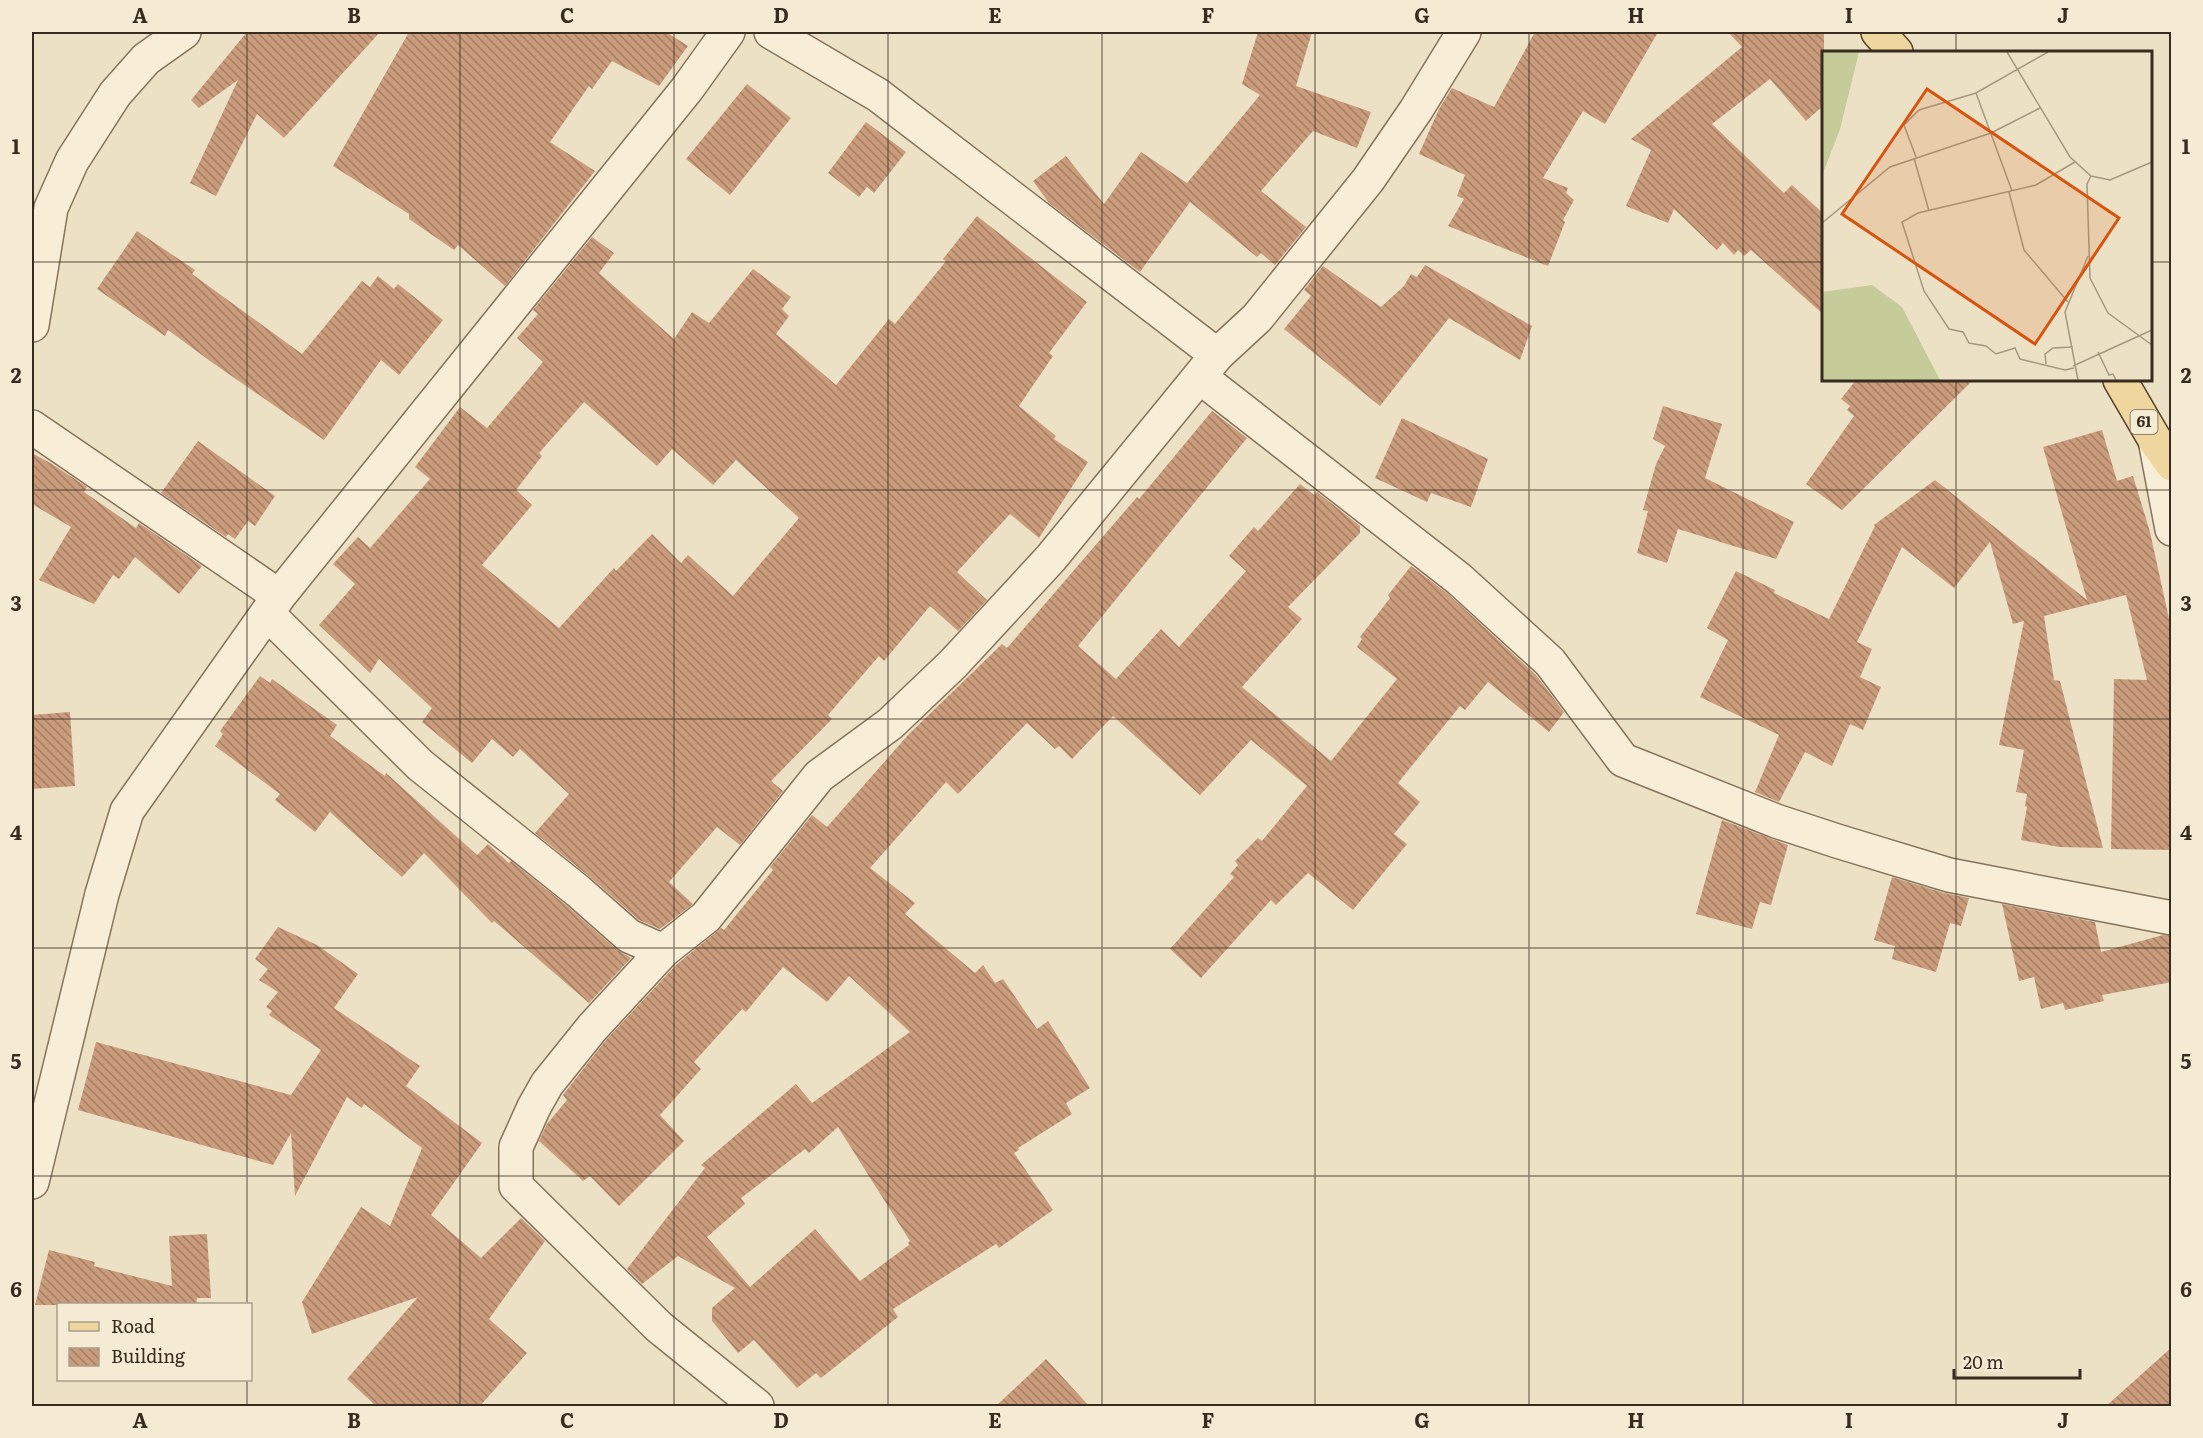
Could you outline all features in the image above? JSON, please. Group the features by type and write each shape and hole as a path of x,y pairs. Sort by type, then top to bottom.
{"main road":[{"path":"1878,32 1895,51"},
{"name":"61","path":"2121,381 2163,452"}],"street":[{"path":"32,326 51,208 72,161 115,94 146,59 184,32"},
{"path":"32,1182 102,894 127,811 273,604 687,89 728,32"},
{"path":"771,32 878,95 1208,366 1459,579 1550,662 1623,760 1776,821 1949,875 2172,918"},
{"path":"757,1407 658,1327 516,1186 516,1147 547,1084 592,1028 663,951 706,917 819,776 890,724 952,664 1052,558 1208,366 1257,318 1368,180 1416,110 1464,32"},
{"path":"32,427 273,604 420,765 578,891 629,936 663,951"},
{"path":"2163,452 2172,529"}],"building":[{"path":"247,32 380,32 284,138 257,114 216,196 190,183 238,80 199,108 191,100"},
{"path":"409,32 666,32 688,46 659,86 612,61 592,89 589,86 550,142 595,171 505,286 458,245 454,250 409,219 409,214 333,166"},
{"path":"1258,32 1312,32 1296,86 1371,112 1357,148 1313,131 1261,191 1306,227 1275,265 1261,253 1257,257 1190,202 1140,272 1049,203 1033,181 1066,156 1104,204 1141,152 1187,183 1260,95 1242,84"},
{"path":"1535,32 1658,32 1605,124 1583,111 1543,178 1568,188 1566,193 1574,200 1563,220 1565,222 1548,266 1448,226 1464,199 1457,196 1465,175 1419,154 1439,109 1452,88 1494,107"},
{"path":"1728,32 1824,32 1822,107 1806,121 1770,79 1712,124 1784,193 1792,185 1822,212 1822,313 1751,250 1744,256 1738,250 1734,255 1723,243 1717,250 1674,209 1668,223 1626,206 1651,150 1631,139 1742,47"},
{"path":"747,84 791,118 730,195 686,159"},
{"path":"866,122 906,152 874,193 867,187 859,197 828,173"},
{"path":"977,216 1087,302 1049,353 1053,356 1019,406 1056,436 1054,439 1088,462 1039,538 1010,514 957,572 987,600 958,631 930,606 884,661 879,656 828,715 832,719 771,781 783,791 740,845 717,827 669,882 693,904 660,929 639,920 535,833 569,794 520,749 513,757 492,739 472,763 422,722 432,708 379,659 370,673 319,625 355,584 333,564 358,537 370,548 430,479 415,467 460,407 487,428 543,362 517,338 538,314 533,310 592,237 614,253 599,273 674,339 692,312 709,323 753,269 791,297 782,309 789,316 776,334 836,385 889,319 895,324 946,261 943,259","holes":["584,402 657,466 672,449 713,485 736,460 799,518 733,596 688,555 681,563 652,534 616,571 614,568 559,628 482,565 532,505 516,490 542,456 539,453"]},
{"path":"137,231 195,270 192,274 302,354 362,281 370,287 378,276 394,289 398,284 443,320 399,375 381,360 324,440 168,330 165,336 97,289"},
{"path":"1425,265 1532,326 1520,360 1449,318 1380,406 1284,329 1311,296 1304,290 1323,266 1381,307 1404,286 1411,274 1417,277"},
{"path":"1855,381 1972,381 1842,510 1806,484 1854,416 1847,410 1850,406 1841,399"},
{"path":"1663,406 1722,424 1705,478 1794,522 1776,559 1678,529 1667,563 1637,553 1648,511 1643,510 1656,464 1665,446 1653,439"},
{"path":"1212,411 1247,438 1078,646 1116,679 1161,629 1179,647 1246,571 1229,556 1254,527 1258,531 1300,484 1314,495 1317,492 1360,526 1360,533 1288,607 1302,619 1242,687 1331,761 1397,679 1357,647 1362,639 1360,637 1390,598 1388,595 1411,566 1447,593 1536,675 1564,712 1549,732 1488,682 1465,710 1460,706 1398,783 1420,802 1394,834 1407,844 1353,910 1308,873 1276,905 1271,900 1201,978 1170,949 1234,877 1230,874 1238,865 1235,861 1258,838 1262,841 1307,786 1251,740 1200,795 1113,716 1072,759 1059,746 1055,749 1027,723 958,794 946,782 870,868 915,903 905,914 975,973 983,965 995,983 1003,979 1037,1029 1048,1021 1090,1088 1066,1103 1072,1114 1018,1148 1019,1150 1014,1153 1053,1210 999,1248 996,1244 893,1309 898,1317 821,1378 816,1373 797,1388 754,1340 738,1353 712,1321 712,1308 735,1288 678,1256 642,1284 627,1269 705,1168 701,1165 796,1084 812,1103 910,1032 849,976 827,1002 783,967 746,1012 742,1009 694,1062 701,1069 660,1115 684,1141 619,1206 590,1176 583,1181 539,1141 547,1124 567,1100 563,1095 606,1040 676,965 721,928 724,930 773,870 770,867 812,815 827,827 909,734 1002,644 1007,648 1137,497 1139,499","holes":["838,1127 910,1241 909,1245 860,1281 815,1229 750,1287 707,1237 745,1204 741,1198 805,1149 809,1153"]},
{"path":"1402,418 1488,459 1471,507 1431,493 1427,502 1375,478"},
{"path":"2102,430 2117,481 2133,476 2150,532 2171,628 2169,773 2172,773 2172,850 2111,849 2114,679 2147,680 2126,595 2044,616 2054,680 2060,681 2103,848 2059,847 2021,840 2027,794 2016,792 2024,750 1999,745 2024,621 2013,624 1990,542 1954,588 1902,547 1857,642 1872,649 1860,677 1881,687 1863,730 1850,724 1832,766 1805,752 1779,802 1755,792 1779,735 1700,697 1728,640 1707,628 1736,571 1775,590 1774,593 1829,619 1874,525 1935,480 2087,600 2043,447"},
{"path":"198,441 275,496 255,526 248,521 235,539 228,534 226,537 161,493"},
{"path":"32,453 87,487 84,492 136,528 139,523 202,566 179,594 135,557 119,579 113,575 94,604 39,580 71,527 32,504"},
{"path":"260,676 270,683 272,679 337,725 330,736 385,776 386,773 477,855 488,844 509,863 511,861 566,905 617,950 631,958 589,1003 494,921 492,923 424,853 402,877 330,812 315,832 275,800 280,794 215,746 223,734 220,731"},
{"path":"70,712 75,786 32,789 32,715"},
{"path":"1722,820 1788,845 1771,905 1760,902 1752,929 1696,914"},
{"path":"1892,877 1969,898 1961,926 1950,923 1936,972 1892,959 1895,946 1874,940"},
{"path":"2002,904 2095,922 2101,952 2163,935 2172,936 2172,982 2102,995 2104,1001 2065,1010 2063,1003 2041,1009 2034,977 2019,981"},
{"path":"278,927 317,945 358,974 334,1008 420,1066 406,1086 482,1143 431,1215 481,1258 521,1218 545,1241 489,1319 527,1353 479,1407 377,1407 347,1379 418,1297 312,1334 302,1302 361,1207 390,1226 422,1148 364,1104 362,1108 347,1097 295,1196 291,1133 273,1165 78,1110 96,1042 291,1095 321,1050 269,1015 272,1011 266,1007 278,992 259,980 268,969 255,959"},
{"path":"207,1234 211,1298 197,1298 196,1303 35,1305 49,1250 95,1262 94,1266 172,1286 169,1236"},
{"path":"2172,1347 2172,1407 2105,1407"},
{"path":"1046,1359 1090,1407 995,1407"}]}
